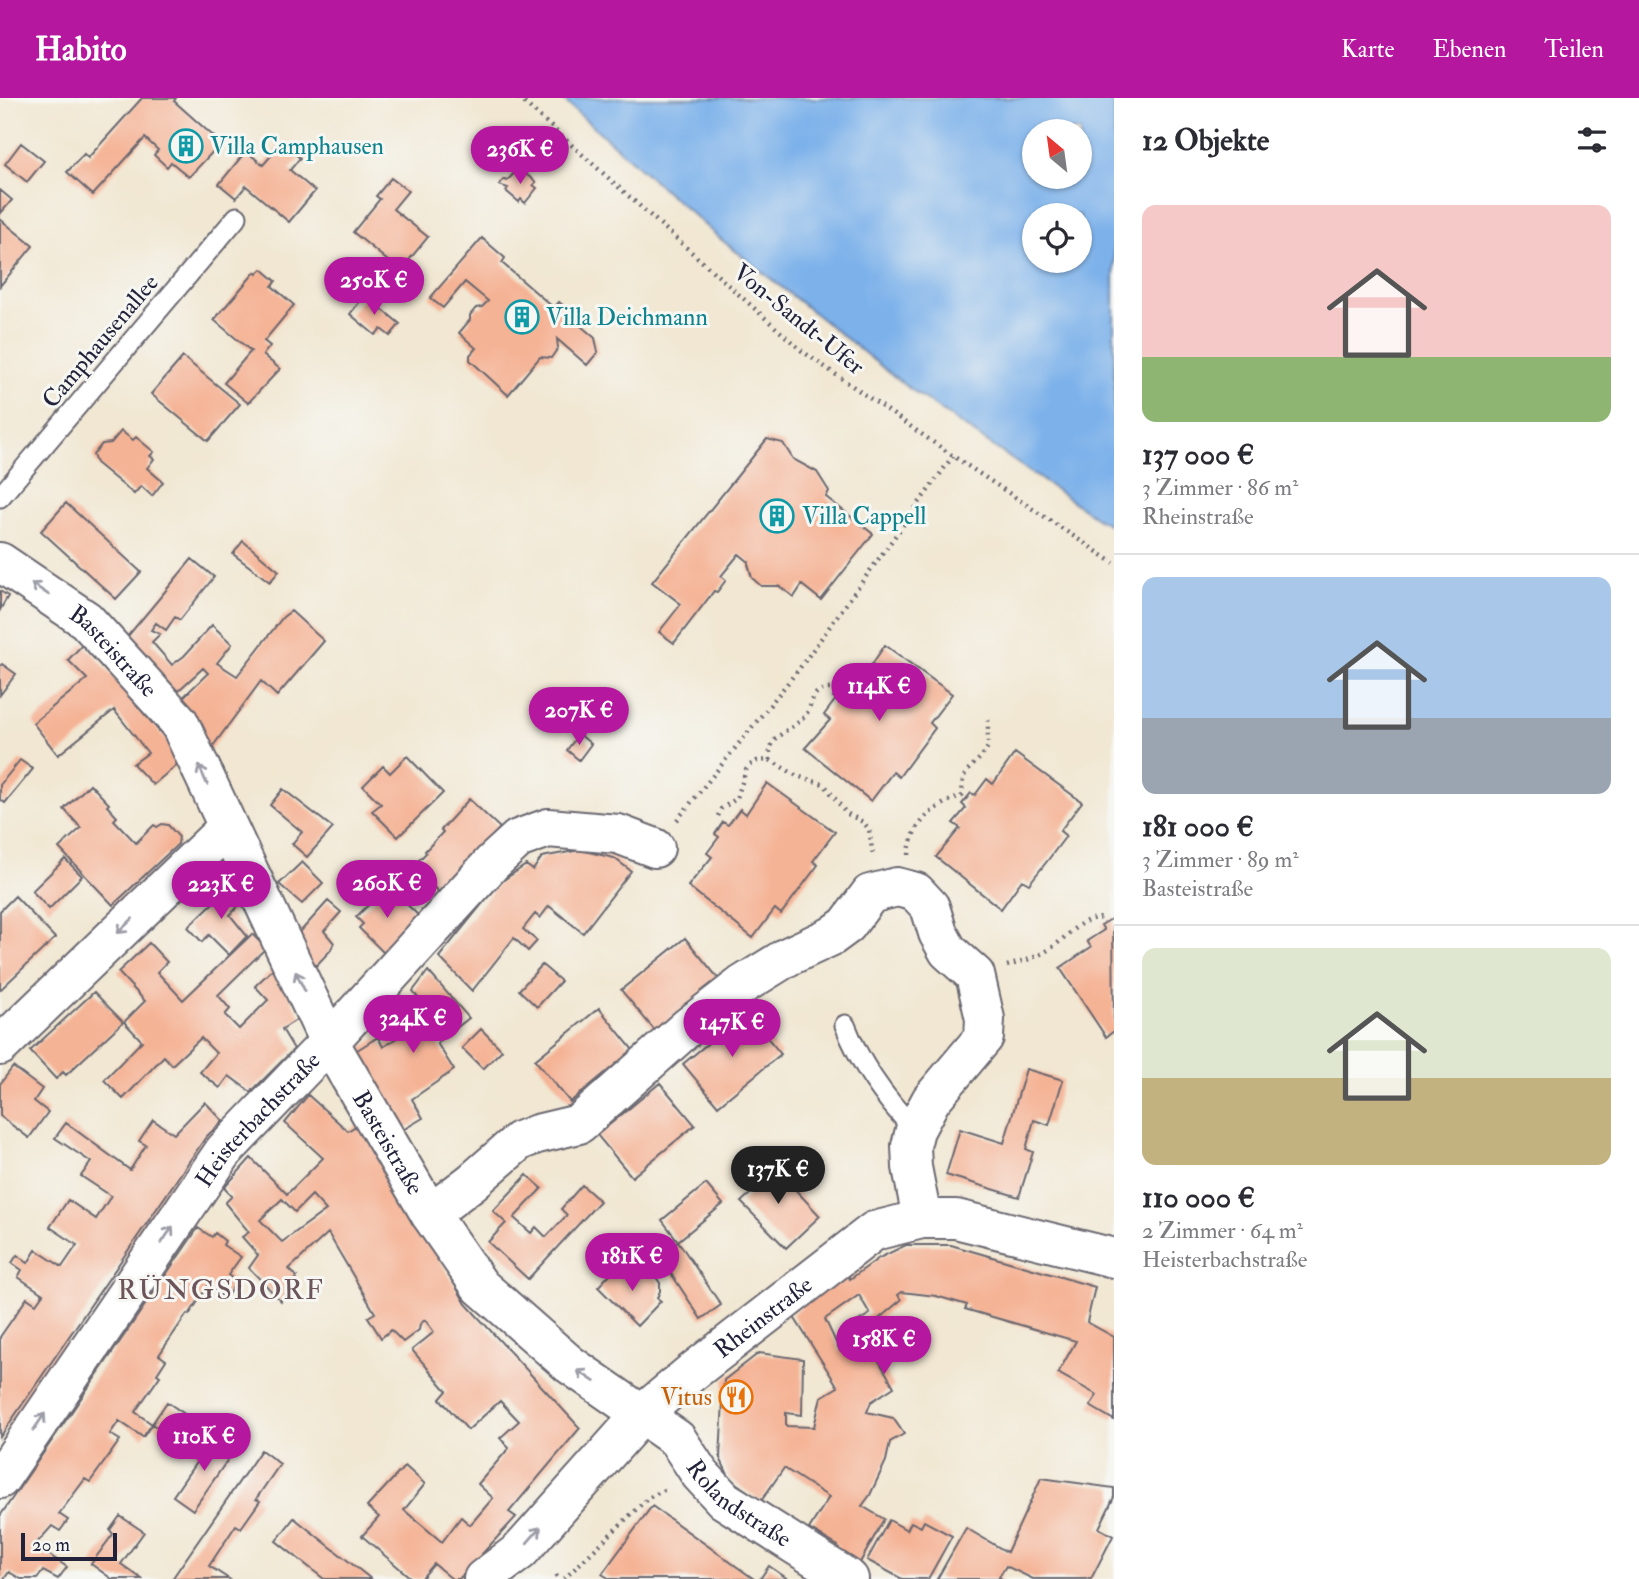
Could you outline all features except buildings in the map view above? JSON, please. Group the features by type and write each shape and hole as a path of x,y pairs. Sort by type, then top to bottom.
{"street":[{"name":"Basteistraße","path":"0,562 86,620 179,722 329,1042 430,1214 480,1286 569,1364 642,1414"},
{"path":"0,1046 227,828"},
{"name":"Heisterbachstraße","path":"0,1479 224,1151 329,1042 492,863 518,839 548,828 618,834 655,848"},
{"path":"430,1214 519,1142 537,1134 579,1124 689,1026 742,985 764,969 819,944 847,925 870,894 897,887 912,891 930,907 938,933 948,951 975,975 985,1019 984,1037 931,1100 915,1130 911,1146 912,1167 922,1219"},
{"name":"Rheinstraße","path":"483,1579 520,1551 642,1414 874,1231 922,1219 956,1219 1114,1258"},
{"name":"Rolandstraße","path":"642,1414 677,1439 700,1474 724,1500 849,1579"}],"lane":[{"name":"Camphausenallee","path":"0,497 237,218"},
{"path":"845,1026 854,1047 868,1068 897,1110 915,1130"}],"path":[{"name":"Von-Sandt-Ufer","path":"519,98 802,351 1114,563"},
{"path":"655,848 799,669 953,456"},
{"path":"770,760 770,750 777,737 806,716 816,694 824,689 832,689"},
{"path":"912,891 909,850 912,838 919,824 933,810 962,796 963,778 988,747 988,718"},
{"path":"718,816 721,809 737,798 746,770 757,761 770,760 797,776 824,784 846,813 863,822 869,829 874,850 863,877 864,886 870,894"},
{"path":"975,975 1037,957 1085,922 1097,917 1105,919"},
{"path":"560,1578 648,1498 700,1474"}],"water":[{"path":"561,98 1114,98 1114,527 1098,519 906,386 718,237"}],"place":[{"name":"Villa Camphausen","path":"186,146"},
{"name":"Villa Deichmann","path":"522,317"},
{"name":"Villa Cappell","path":"777,516"},
{"name":"Vitus","path":"736,1397"}],"district":[{"name":"RÜNGSDORF","path":"221,1289"}]}
